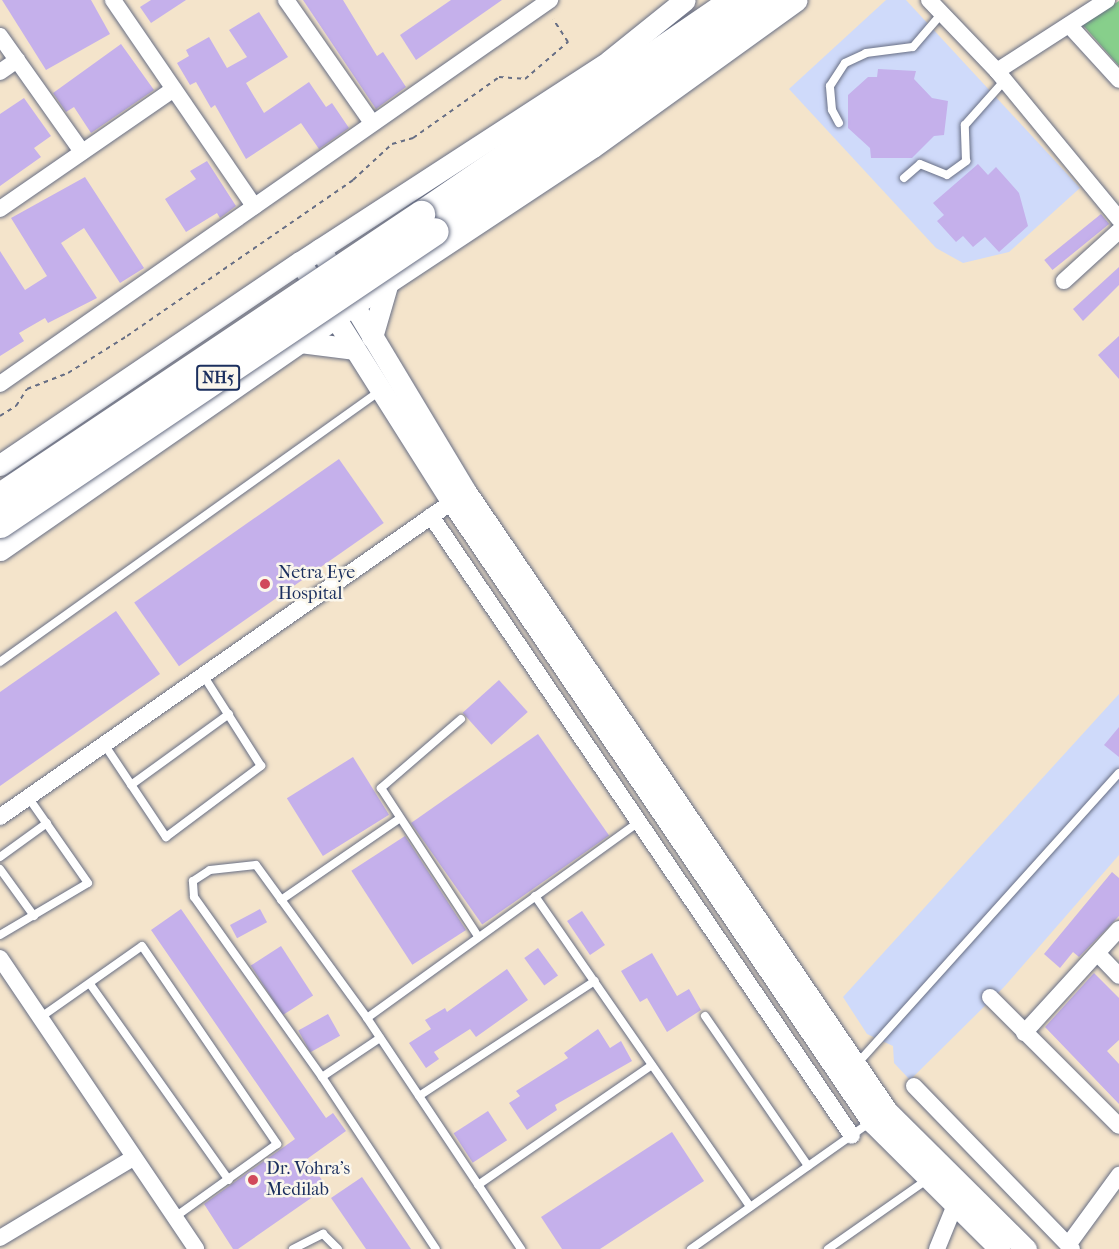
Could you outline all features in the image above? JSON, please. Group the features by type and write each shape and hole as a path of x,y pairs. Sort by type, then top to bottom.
{"highway":[{"name":"NH5","path":"0,524 428,223 734,0"},
{"path":"763,3 790,0"},
{"name":"NH5","path":"0,496 428,223 507,192 763,3"}],"street":[{"path":"113,0 254,206"},
{"path":"286,0 372,123"},
{"path":"0,384 550,0"},
{"path":"656,24 657,0"},
{"path":"0,465 300,262 609,62 685,0"},
{"path":"0,550 388,282 507,192 593,147 797,0"},
{"path":"930,0 1001,75 1119,219"},
{"path":"1001,75 1107,0"},
{"path":"1069,25 1119,80"},
{"path":"0,36 82,152"},
{"path":"0,72 17,60"},
{"path":"0,209 174,89"},
{"path":"1064,281 1119,231"},
{"path":"320,249 372,336 459,497 879,1116 928,1178 1000,1249"},
{"path":"300,262 336,317 354,350 855,1065 879,1116 1026,1249"},
{"path":"372,336 388,282"},
{"path":"300,342 354,350"},
{"path":"0,817 459,497"},
{"path":"432,516 852,1136"},
{"path":"1024,1033 1099,955 1119,929"},
{"path":"1099,955 1119,976"},
{"path":"0,958 175,1217 191,1247"},
{"path":"990,997 1119,1126"},
{"path":"914,1086 1070,1247 1119,1174"},
{"path":"0,1238 134,1158"},
{"path":"937,1249 956,1205"}],"lane":[{"path":"839,123 832,110 830,86 845,63 866,52 913,47 942,13"},
{"path":"904,178 920,164 947,175 966,161 965,124 1001,75"},
{"path":"0,662 382,390"},
{"path":"104,744 166,837 261,766 203,675"},
{"path":"131,784 229,714"},
{"path":"461,718 381,788 399,819 478,936"},
{"path":"855,1065 1119,773"},
{"path":"0,935 88,883 28,797"},
{"path":"281,900 399,819"},
{"path":"367,1018 639,822"},
{"path":"0,857 47,823"},
{"path":"436,1249 322,1077 194,897 193,881 210,870 256,865 381,1038 521,1249"},
{"path":"0,869 34,916"},
{"path":"535,896 750,1207"},
{"path":"41,1017 142,946 277,1144 230,1180 175,1217"},
{"path":"419,1096 595,981"},
{"path":"90,984 230,1180"},
{"path":"705,1016 808,1166"},
{"path":"322,1077 381,1038"},
{"path":"478,1185 652,1065"},
{"path":"691,1249 879,1116"},
{"path":"828,1249 928,1178"},
{"path":"293,1249 323,1234 338,1249"}],"path":[{"path":"0,416 16,406 27,389 68,373 127,336 353,180 392,144 414,138 499,77 525,79 568,42 553,19"}],"shaded area":[{"path":"886,0 906,0 1080,188 1009,252 963,263 936,248 789,89"},
{"path":"1119,694 1119,855 1004,987 910,1080 894,1063 893,1046 867,1034 843,997"}],"green space":[{"path":"1119,1 1119,66 1082,24"}],"building":[{"path":"2,0 91,0 110,34 46,70"},
{"path":"151,0 186,0 151,23 140,7"},
{"path":"303,0 343,0 377,56 383,52 406,87 376,109"},
{"path":"451,0 502,0 416,60 400,35"},
{"path":"259,12 288,57 246,83 264,113 309,82 326,107 332,103 349,128 319,149 301,123 246,159 215,105 211,108 196,82 190,85 177,63 189,56 186,50 209,37 227,68 247,57 229,30"},
{"path":"121,44 154,90 91,133 74,107 66,112 53,93"},
{"path":"878,69 916,71 914,79 932,98 948,101 944,135 934,136 912,158 871,158 870,148 848,128 848,95 868,77 877,77"},
{"path":"24,98 51,136 34,148 41,157 0,186 0,114"},
{"path":"207,161 236,206 220,218 217,213 186,232 165,199 196,179 190,171"},
{"path":"978,164 988,175 996,167 1019,193 1028,226 999,252 985,237 973,247 963,236 956,242 937,221 944,215 933,203"},
{"path":"85,177 144,268 120,283 84,228 61,243 97,298 48,323 45,318 19,333 24,341 0,356 0,251 25,290 47,276 11,218"},
{"path":"1101,214 1109,224 1052,270 1044,260"},
{"path":"1119,267 1119,285 1083,321 1073,309"},
{"path":"1119,336 1119,379 1098,355"},
{"path":"339,459 384,523 179,666 134,602"},
{"path":"116,611 160,674 0,786 0,692"},
{"path":"499,680 528,712 491,745 463,713"},
{"path":"1119,727 1119,757 1104,745"},
{"path":"538,734 609,836 482,924 411,823"},
{"path":"353,757 389,815 323,856 287,798"},
{"path":"405,836 466,930 412,965 351,871"},
{"path":"1112,872 1119,878 1119,916 1079,957 1073,952 1060,968 1044,954"},
{"path":"181,909 326,1118 333,1113 346,1131 307,1159 327,1187 238,1249 233,1249 204,1204 295,1139 151,930"},
{"path":"260,909 267,922 237,938 230,925"},
{"path":"582,911 605,945 590,955 567,921"},
{"path":"281,946 313,995 283,1015 251,966"},
{"path":"538,948 558,976 544,985 524,958"},
{"path":"652,953 677,996 689,989 701,1010 667,1032 647,998 640,1002 621,971"},
{"path":"507,969 528,1000 476,1037 470,1029 434,1052 439,1059 426,1068 409,1043 431,1029 425,1020 445,1008 447,1012"},
{"path":"1094,973 1119,998 1119,1040 1107,1051 1119,1064 1119,1104 1045,1027"},
{"path":"328,1014 340,1036 310,1052 298,1030"},
{"path":"598,1029 610,1048 621,1041 632,1061 555,1105 557,1110 527,1130 509,1103 520,1096 516,1091 568,1058 564,1053"},
{"path":"488,1111 507,1140 473,1163 454,1133"},
{"path":"672,1132 704,1181 600,1249 562,1249 541,1217"},
{"path":"362,1177 411,1249 366,1249 331,1198"}],"place":[{"name":"Netra Eye Hospital","path":"265,584"},
{"name":"Dr. Vohra's Medilab","path":"253,1180"}]}
